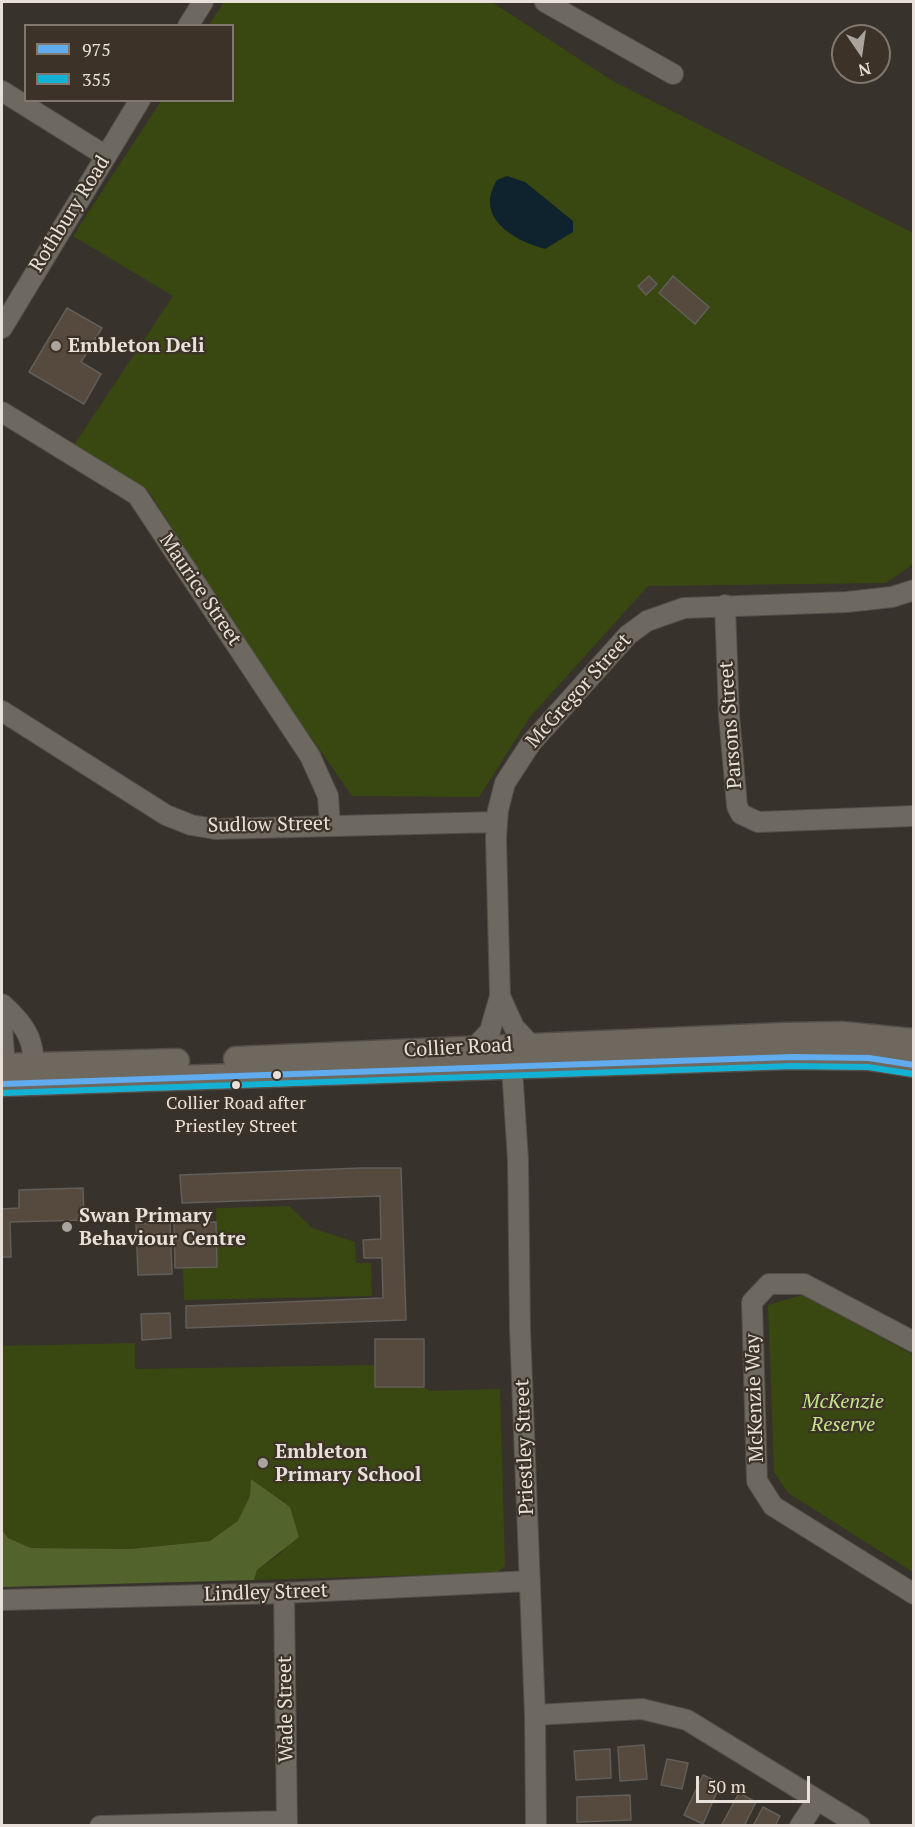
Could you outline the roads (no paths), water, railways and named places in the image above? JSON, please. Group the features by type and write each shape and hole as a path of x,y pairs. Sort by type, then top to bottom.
{"main road":[{"name":"Collier Road","path":"35,1074 256,1058 530,1044 830,1034 914,1041"},
{"name":"Collier Road","path":"4,1075 512,1068 792,1057 869,1058 914,1065"}],"street":[{"path":"189,24 203,2"},
{"path":"545,2 673,74"},
{"path":"2,91 106,156"},
{"name":"Rothbury Road","path":"2,327 140,102"},
{"name":"Maurice Street","path":"2,412 137,495 310,756 328,796 330,825"},
{"name":"McGregor Street","path":"475,1047 490,1031 500,996 497,822 505,783 531,743 628,634 665,614 684,608 847,602 892,597 914,591"},
{"name":"Parsons Street","path":"725,605 729,715 737,806 741,814 758,822 914,816"},
{"name":"Sudlow Street","path":"2,711 166,815 191,825 215,829 497,822"},
{"name":"McGregor Street","path":"500,996 518,1034 530,1044"},
{"path":"2,1004 28,1031 34,1046 35,1074"},
{"path":"2,1026 4,1075"},
{"name":"Priestley Street","path":"512,1068 518,1160 520,1329 535,1715 536,1826"},
{"name":"McKenzie Way","path":"914,1342 804,1284 769,1284 752,1302 757,1481 772,1506 914,1594"},
{"name":"Lindley Street","path":"2,1600 285,1593 530,1581"},
{"name":"Wade Street","path":"285,1593 287,1823"},
{"path":"535,1715 642,1709 687,1720 860,1826"},
{"path":"801,1826 817,1800"},
{"path":"100,1826 287,1823"}],"water":[{"path":"507,176 525,182 573,221 573,232 545,249 520,240 509,233 493,216 490,205 491,193 497,180"}],"place":[{"name":"Embleton Deli","path":"56,346"},
{"name":"Collier Road after Priestley Street","path":"236,1085"},
{"name":"Swan Primary Behaviour Centre","path":"67,1227"},
{"name":"Embleton Primary School","path":"263,1463"}],"park label":[{"name":"McKenzie Reserve","path":"843,1414"}]}
